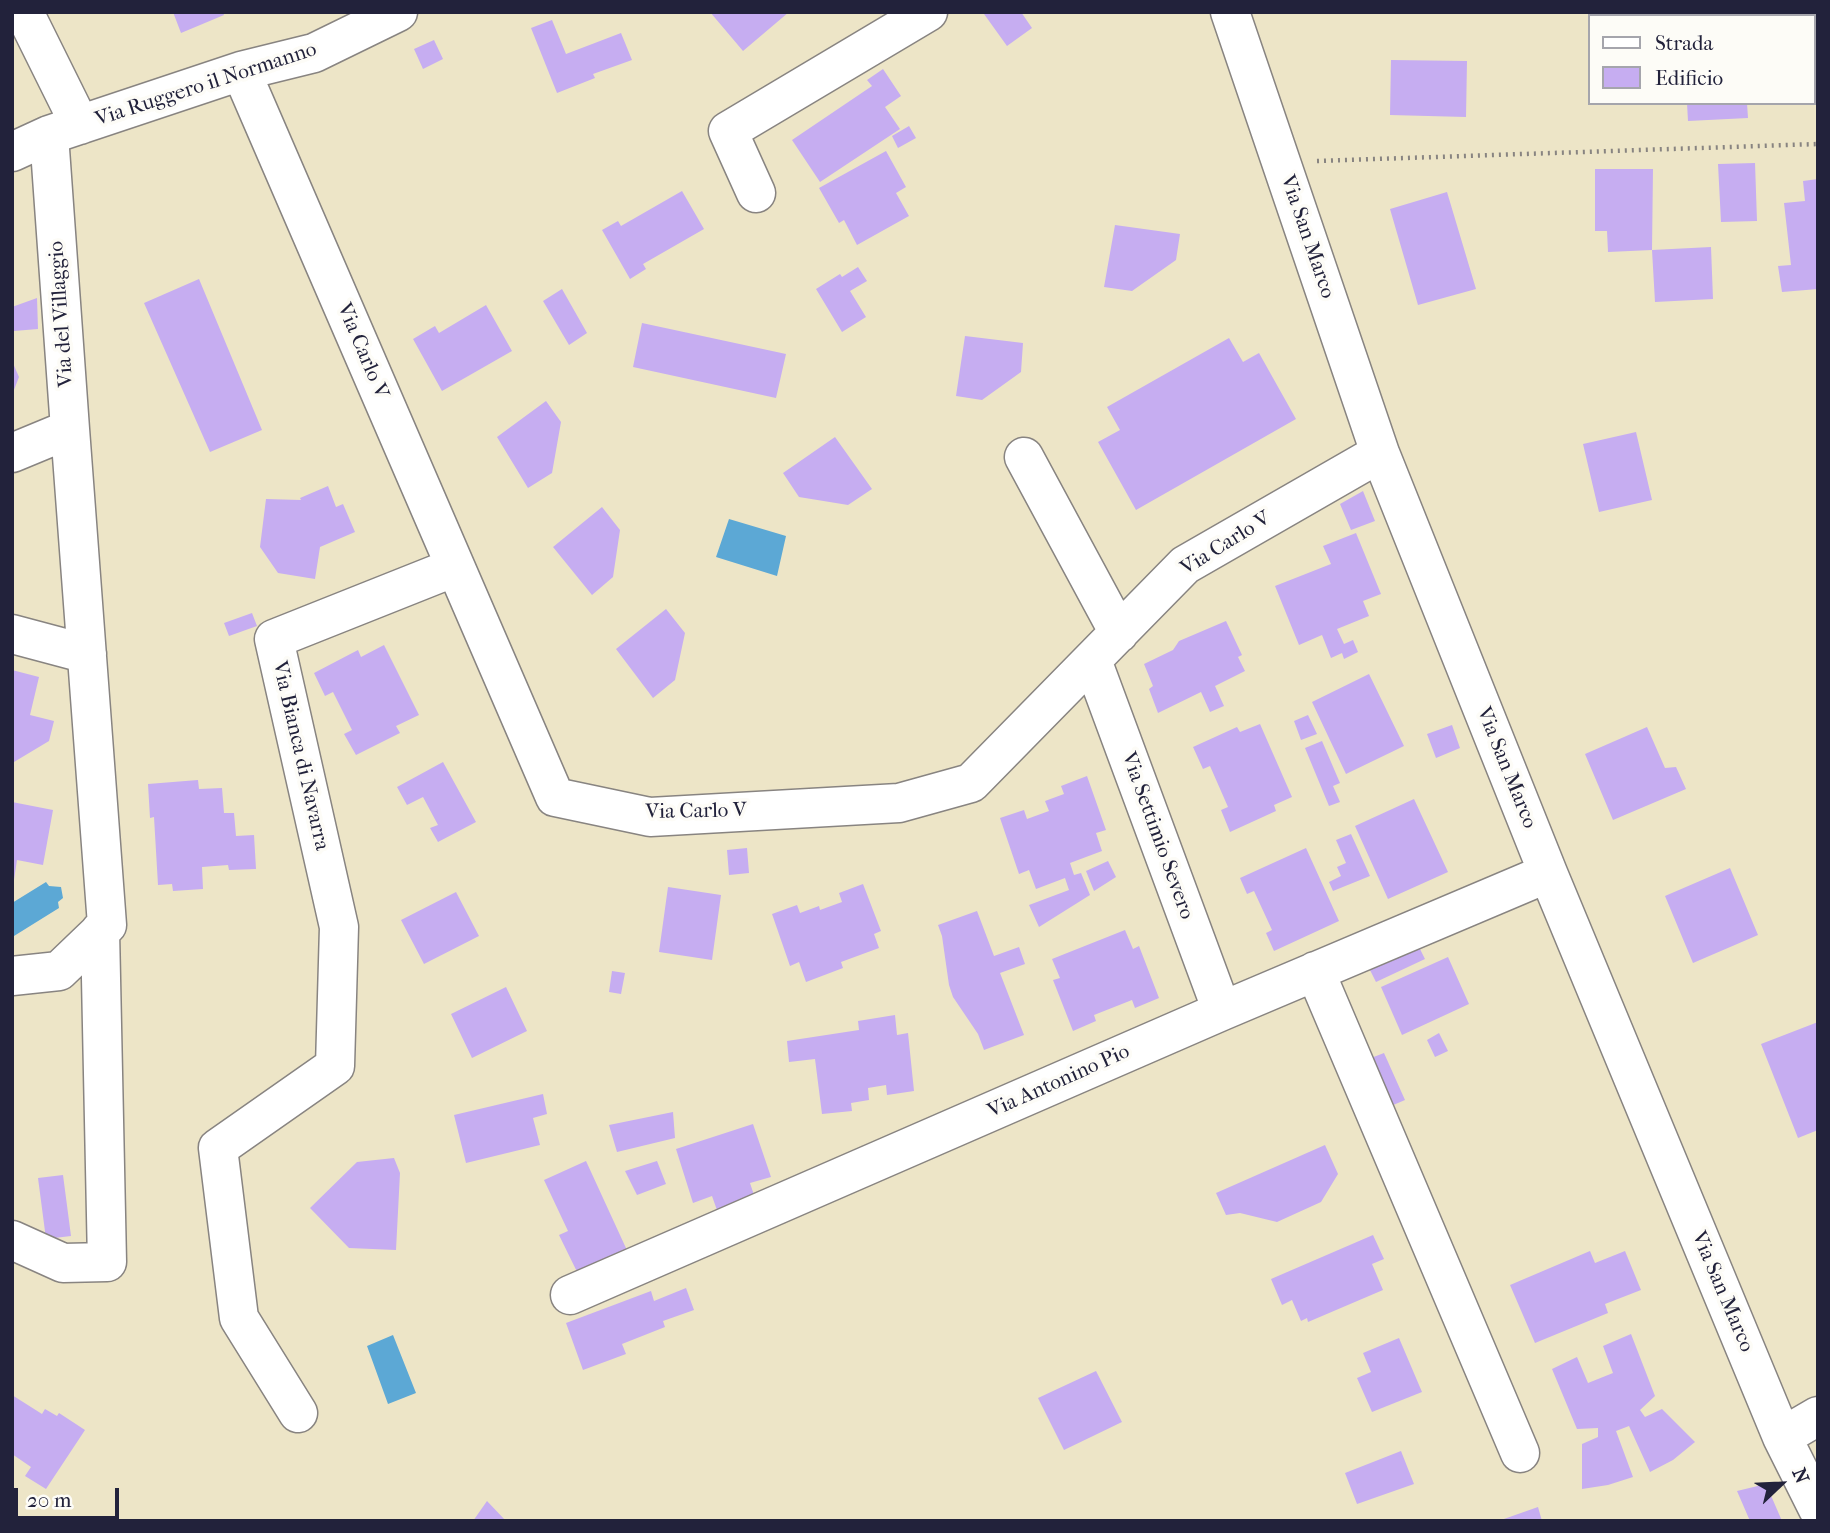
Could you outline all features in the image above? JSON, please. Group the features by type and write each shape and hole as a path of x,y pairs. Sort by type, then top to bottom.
{"street":[{"path":"24,12 65,130"},
{"name":"Via Ruggero il Normanno","path":"12,152 65,130 241,71 314,53 398,12"},
{"path":"756,192 728,131 928,12"},
{"name":"Via San Marco","path":"1230,12 1380,453 1548,873 1782,1437 1818,1509"},
{"name":"Via Carlo V","path":"241,71 555,797 650,817 898,803 971,783 1185,565 1380,453"},
{"name":"Via del Villaggio","path":"65,130 70,429 107,925 100,931"},
{"path":"12,453 70,429"},
{"path":"1024,457 1119,633"},
{"name":"Via Bianca di Navarra","path":"298,1413 239,1318 218,1148 335,1066 339,927 274,639 455,567"},
{"path":"12,634 87,654"},
{"name":"Via Settimio Severo","path":"1092,660 1222,1011"},
{"name":"Via Antonino Pio","path":"570,1295 1222,1011 1548,873"},
{"path":"12,976 59,971 100,931"},
{"path":"12,1240 63,1263 107,1262 100,931"},
{"path":"1315,971 1520,1453"},
{"path":"1782,1437 1818,1416"}],"path":[{"path":"1281,162 1818,144"}],"water":[{"path":"729,519 786,536 777,576 716,557"},
{"path":"46,882 49,886 61,887 63,898 58,902 59,908 14,936 12,903"},
{"path":"393,1335 416,1393 388,1404 367,1346"}],"building":[{"path":"173,12 223,12 224,15 181,33"},
{"path":"710,12 789,12 743,51"},
{"path":"1021,12 1032,28 1007,46 984,14"},
{"path":"552,20 566,54 621,33 632,60 593,74 595,78 557,93 531,28"},
{"path":"434,40 443,59 423,69 414,49"},
{"path":"1391,60 1467,61 1466,117 1390,115"},
{"path":"883,69 901,96 885,107 900,129 820,182 792,140 872,86 867,80"},
{"path":"1687,105 1747,105 1748,118 1688,121"},
{"path":"909,126 916,138 898,148 892,136"},
{"path":"886,151 906,187 896,193 909,216 857,245 844,220 839,223 819,188"},
{"path":"1755,163 1757,221 1721,222 1718,164"},
{"path":"1595,169 1653,169 1652,250 1608,252 1607,231 1595,231"},
{"path":"1818,179 1818,289 1782,292 1778,266 1791,265 1784,203 1805,201 1803,181"},
{"path":"682,191 704,229 643,264 646,269 630,279 602,230 618,221 621,226"},
{"path":"1447,192 1476,289 1418,305 1390,209"},
{"path":"1115,225 1180,234 1176,260 1132,291 1104,287"},
{"path":"1711,247 1713,299 1655,302 1652,250"},
{"path":"858,267 867,281 850,291 866,317 842,332 816,289 840,274 842,277"},
{"path":"199,279 262,430 210,452 144,303"},
{"path":"562,289 587,333 569,345 543,301"},
{"path":"37,298 38,329 14,331 12,307"},
{"path":"486,305 512,351 442,391 413,339 435,326 439,333"},
{"path":"642,323 786,354 776,398 633,367"},
{"path":"965,336 1023,343 1021,372 982,400 956,396"},
{"path":"1229,338 1243,362 1259,353 1296,419 1136,510 1098,442 1120,430 1107,407"},
{"path":"12,361 19,377 12,395"},
{"path":"546,401 561,422 552,473 528,488 497,437"},
{"path":"1636,432 1652,500 1599,512 1583,444"},
{"path":"835,437 872,489 848,505 799,497 783,473"},
{"path":"328,486 336,507 343,504 355,532 320,547 315,579 278,573 260,547 266,499 301,500 300,498"},
{"path":"1363,491 1375,521 1351,530 1340,504"},
{"path":"602,507 620,530 613,577 592,595 553,547"},
{"path":"1356,533 1381,594 1363,601 1369,616 1337,629 1344,644 1353,640 1358,652 1344,659 1342,653 1331,658 1322,635 1299,645 1275,586 1331,564 1323,546"},
{"path":"666,609 685,633 675,680 653,698 616,649"},
{"path":"252,613 257,626 229,636 224,623"},
{"path":"1226,621 1242,655 1238,657 1245,671 1215,686 1224,706 1210,712 1201,692 1158,713 1149,689 1153,686 1144,664 1173,650 1179,641"},
{"path":"384,645 419,715 396,726 400,733 356,755 344,734 352,730 333,692 325,696 314,673 358,650 361,657"},
{"path":"12,670 39,677 30,715 54,721 49,741 14,762 12,762"},
{"path":"1369,674 1404,746 1346,774 1312,702"},
{"path":"1308,715 1317,734 1301,740 1294,721"},
{"path":"1260,724 1292,797 1274,805 1276,811 1230,832 1221,810 1228,807 1210,766 1203,769 1193,747 1237,727 1240,732"},
{"path":"1452,725 1460,748 1436,758 1427,734"},
{"path":"1647,727 1665,768 1676,767 1686,789 1613,820 1585,754"},
{"path":"1322,741 1340,783 1333,786 1340,802 1329,806 1305,748"},
{"path":"443,762 476,822 438,842 430,828 438,825 423,797 407,805 397,787"},
{"path":"1087,776 1106,830 1096,833 1102,851 1070,863 1074,875 1081,873 1090,895 1039,927 1029,905 1069,890 1065,878 1036,889 1029,870 1019,874 1000,818 1024,810 1027,819 1049,811 1045,801 1064,794 1061,786"},
{"path":"198,780 199,789 222,788 224,813 234,813 236,836 254,835 256,869 229,870 228,865 202,867 203,889 173,891 172,884 158,885 154,817 150,818 148,784"},
{"path":"1414,799 1448,872 1388,899 1355,826"},
{"path":"12,802 53,810 43,865 17,860 14,880"},
{"path":"1351,834 1370,876 1333,891 1329,882 1341,876 1337,867 1346,863 1336,840"},
{"path":"747,848 749,873 729,875 727,850"},
{"path":"1306,848 1339,921 1274,951 1266,933 1272,930 1254,891 1247,894 1240,878"},
{"path":"1108,861 1116,877 1094,891 1086,871"},
{"path":"1730,868 1758,935 1693,963 1665,896"},
{"path":"863,884 881,931 874,934 879,948 841,962 843,968 806,982 799,962 790,966 772,914 797,905 800,913 819,906 820,910 842,902 839,893"},
{"path":"668,887 721,895 712,960 659,952"},
{"path":"456,892 479,936 424,964 401,920"},
{"path":"977,911 994,956 1019,947 1025,964 1000,973 1024,1035 984,1050 978,1034 953,997 938,925"},
{"path":"1125,930 1133,949 1139,946 1159,998 1135,1008 1132,1000 1094,1015 1096,1021 1073,1031 1053,980 1060,978 1052,959"},
{"path":"1418,945 1425,959 1376,982 1369,968"},
{"path":"1448,957 1469,1004 1402,1035 1381,987"},
{"path":"612,971 625,973 621,994 609,992"},
{"path":"506,987 527,1031 472,1058 451,1014"},
{"path":"895,1015 897,1035 908,1033 914,1091 887,1095 886,1085 868,1088 869,1100 851,1103 852,1111 822,1114 815,1059 789,1062 787,1041 859,1030 858,1021"},
{"path":"1818,1022 1818,1130 1798,1138 1761,1044"},
{"path":"1439,1033 1448,1051 1435,1057 1427,1040"},
{"path":"1384,1053 1405,1100 1391,1106 1371,1058"},
{"path":"543,1094 547,1114 533,1118 540,1145 466,1163 454,1115"},
{"path":"673,1112 675,1138 617,1152 609,1125"},
{"path":"753,1124 771,1177 750,1183 756,1201 718,1213 712,1196 693,1203 676,1149"},
{"path":"1325,1145 1338,1174 1321,1202 1277,1222 1240,1213 1226,1215 1216,1193"},
{"path":"394,1158 400,1173 396,1250 349,1248 310,1208 357,1162"},
{"path":"586,1161 631,1259 582,1282 559,1235 568,1231 544,1180"},
{"path":"657,1161 666,1184 637,1195 625,1171"},
{"path":"63,1175 71,1236 46,1239 38,1178"},
{"path":"1373,1235 1384,1259 1372,1264 1383,1290 1308,1322 1307,1318 1301,1321 1292,1300 1282,1305 1271,1279"},
{"path":"1590,1251 1595,1263 1625,1251 1641,1290 1605,1304 1608,1313 1535,1343 1510,1285"},
{"path":"686,1288 694,1310 663,1321 665,1327 622,1344 626,1354 583,1370 566,1323 651,1291 654,1301"},
{"path":"1631,1334 1655,1396 1640,1410 1645,1417 1662,1409 1695,1442 1673,1460 1650,1472 1629,1426 1616,1431 1633,1477 1582,1489 1582,1444 1598,1437 1598,1428 1577,1429 1552,1369 1577,1357 1588,1383 1613,1373 1603,1346"},
{"path":"1399,1338 1422,1392 1372,1412 1357,1378 1371,1372 1363,1353"},
{"path":"1096,1371 1122,1422 1064,1450 1038,1398"},
{"path":"12,1395 42,1414 45,1409 57,1416 59,1413 85,1430 46,1489 25,1476 31,1467 12,1454"},
{"path":"1401,1451 1414,1484 1357,1504 1345,1473"},
{"path":"1766,1484 1782,1521 1750,1521 1737,1491"},
{"path":"487,1501 506,1521 473,1521"},
{"path":"1538,1507 1542,1521 1501,1521 1501,1520"}]}
